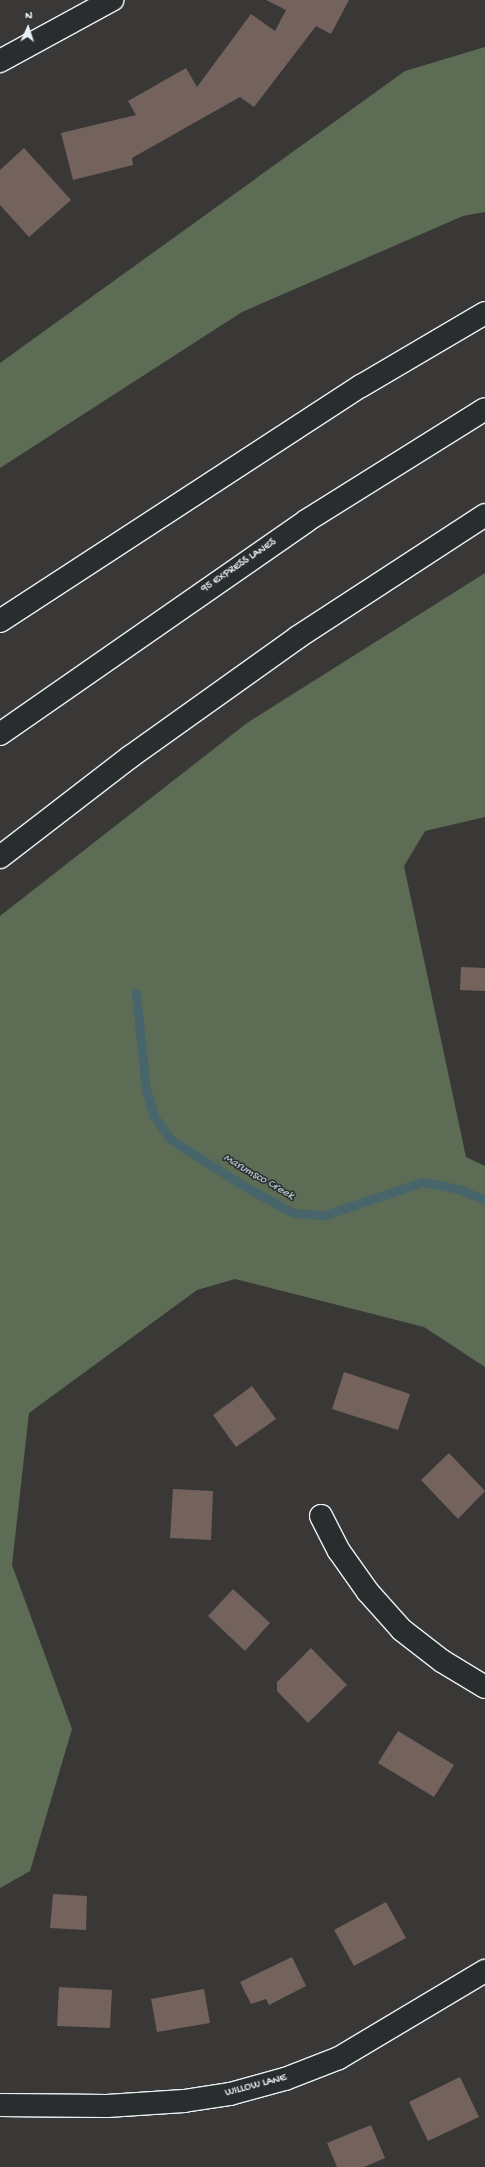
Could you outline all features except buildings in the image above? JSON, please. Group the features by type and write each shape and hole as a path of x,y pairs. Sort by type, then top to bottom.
{"main road":[{"path":"0,61 112,0"},
{"path":"0,621 362,386 485,313"},
{"name":"95 EXPRESS LANES","path":"0,734 306,521 485,409"},
{"path":"0,857 130,757 298,637 485,515"},
{"path":"321,1516 339,1551 368,1592 402,1630 442,1661 485,1687"},
{"name":"WILLOW LANE","path":"0,2105 107,2106 184,2101 230,2094 286,2079 339,2058 485,1971"}],"green space":[{"path":"485,47 485,212 463,216 242,312 0,468 0,363 405,71"},
{"path":"485,573 485,817 425,831 404,866 466,1157 485,1166 485,1367 424,1327 235,1279 197,1290 29,1413 12,1565 72,1729 30,1871 0,1888 0,916 247,723"}],"waterway":[{"name":"Marumsco Creek","path":"136,993 146,1090 154,1116 170,1139 244,1186 293,1213 325,1215 423,1182 459,1189 485,1200"}]}
